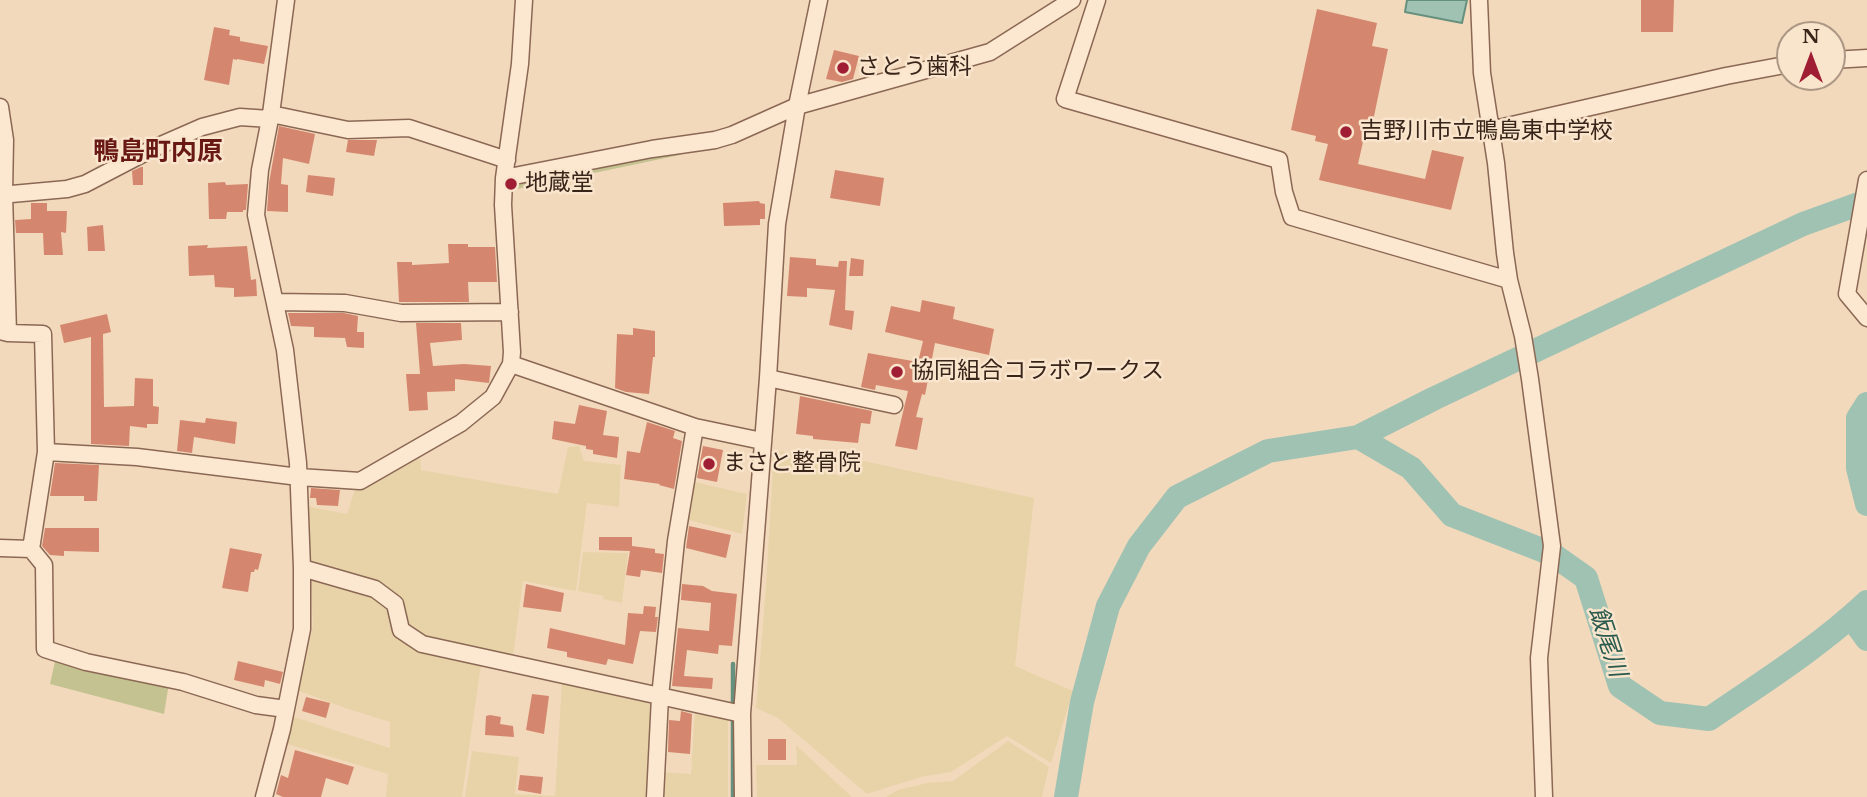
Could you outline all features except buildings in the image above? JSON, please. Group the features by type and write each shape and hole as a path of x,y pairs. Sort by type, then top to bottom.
{"street":[{"path":"264,797 302,629 299,477 285,350 256,215 260,170 286,0"},
{"path":"46,452 137,457 299,477 360,481 461,423 493,397 511,365 503,205 504,178 520,64 524,0"},
{"path":"743,797 736,713 768,377 777,225 797,106 819,0"},
{"path":"504,178 732,135 797,106 990,52 1072,0"},
{"path":"1097,0 1065,99 1279,160 1284,192 1292,217 1509,280"},
{"path":"1479,0 1482,73 1496,163 1509,280 1530,379 1552,546 1539,658 1544,797"},
{"path":"1846,59 1867,58"},
{"path":"1490,130 1776,67"},
{"path":"0,107 5,140 2,195 4,332 43,334 46,452 31,549 44,565 45,649 86,662 183,682 256,705 286,709"},
{"path":"2,195 67,189 85,184 154,148 202,127 240,117 270,116 348,130 409,128 507,160"},
{"path":"1867,180 1847,294 1867,318"},
{"path":"275,302 345,303 401,313 510,312"},
{"path":"511,365 695,427 762,441"},
{"path":"768,377 894,405"},
{"path":"655,797 660,696 677,541 695,427"},
{"path":"0,548 31,549"},
{"path":"302,568 375,589 395,604 401,630 422,644 736,713"}],"shaded area":[{"path":"1407,0 1467,0 1462,23 1405,12"},
{"path":"686,149 680,155 517,189 516,180"},
{"path":"579,446 584,461 621,465 619,507 587,503 576,591 523,581 513,657 422,637 406,626 403,603 388,589 309,564 305,506 347,514 356,486 420,455 421,470 558,494 568,447"},
{"path":"774,450 829,459 827,472 843,477 850,458 1034,498 1015,666 1073,691 1051,763 1007,736 951,772 921,777 867,794 778,718 756,708"},
{"path":"690,481 747,494 742,534 685,519"},
{"path":"583,552 628,553 622,603 578,591"},
{"path":"311,579 374,594 390,606 399,636 481,665 462,797 386,797 388,774 284,743 291,716 390,748 390,722 299,691 313,625"},
{"path":"56,657 169,683 164,714 50,684"},
{"path":"562,681 656,700 650,797 465,797 472,751 519,757 515,794 555,796"},
{"path":"695,709 728,718 728,797 659,797 660,772 691,774"},
{"path":"1008,741 1049,767 1042,797 886,797 898,790 927,783 953,781"},
{"path":"796,745 852,797 757,797 756,765 797,765"}],"waterway":[{"name":"飯尾川","path":"1066,797 1082,702 1108,606 1139,546 1177,497 1268,451 1358,437 1803,224 1867,201"},
{"name":"飯尾川","path":"1867,404 1858,418 1858,468 1867,504"},
{"name":"飯尾川","path":"1358,437 1411,468 1452,515 1552,554 1586,578 1620,686 1660,713 1709,719 1810,649 1867,602"},
{"path":"1851,617 1867,639"},
{"path":"733,664 733,708"},
{"path":"733,717 733,797"}],"place":[{"name":"さとう歯科","path":"843,68"},
{"name":"吉野川市立鴨島東中学校","path":"1346,132"},
{"name":"地蔵堂","path":"511,184"},
{"name":"協同組合コラボワークス","path":"897,372"},
{"name":"まさと整骨院","path":"709,464"}],"district":[{"name":"鴨島町内原","path":"158,153"}]}
